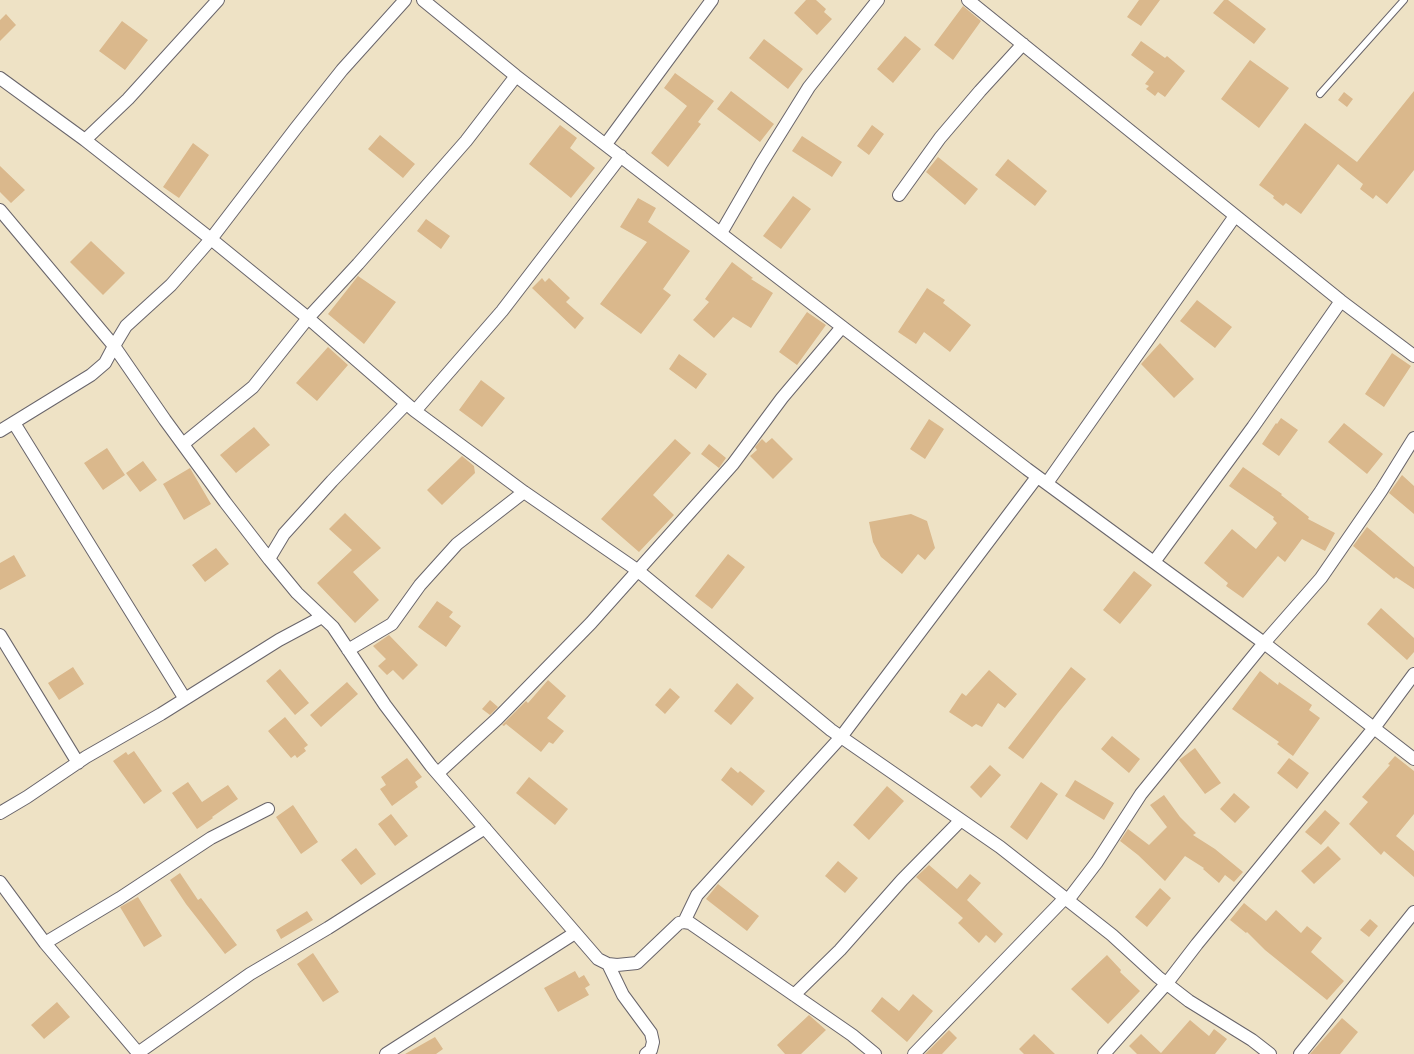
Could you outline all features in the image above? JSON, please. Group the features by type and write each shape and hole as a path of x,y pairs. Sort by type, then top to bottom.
{"street":[{"path":"86,140 128,99 218,0"},
{"path":"0,431 91,375 105,363 126,326 171,285 211,239 342,70 405,0"},
{"path":"423,0 516,76 842,327 1042,480 1264,644 1414,759"},
{"path":"606,144 712,0"},
{"path":"721,233 809,87 878,0"},
{"path":"968,0 1341,301 1414,356"},
{"path":"899,195 940,138 1023,44"},
{"path":"183,444 253,387 308,318 466,141 516,76"},
{"path":"0,78 86,140 211,239 308,318 411,408 524,492 637,570 841,737 1000,847 1112,934 1189,1001 1252,1040 1270,1054"},
{"path":"269,559 284,534 411,408 502,311 621,156"},
{"path":"0,210 114,346 165,420 269,559 297,593 333,627 385,705 438,773 598,959 608,964 616,965 637,963 679,923 684,922 700,929 852,1035 875,1054"},
{"path":"684,922 697,895 841,737 1042,480 1236,216"},
{"path":"1154,562 1254,427 1341,301"},
{"path":"438,773 510,706 591,624 733,464 782,398 842,327"},
{"path":"14,423 185,699"},
{"path":"914,1054 1066,899 1097,862 1141,794 1264,644 1321,578 1381,491 1414,438"},
{"path":"348,650 392,624 420,585 457,544 524,492"},
{"path":"0,813 279,640 322,616"},
{"path":"0,635 78,763"},
{"path":"1104,1054 1167,983 1374,728 1414,674"},
{"path":"45,943 120,898 212,838 268,809"},
{"path":"794,995 840,950 902,880 961,820"},
{"path":"0,882 45,943 138,1054 250,974 328,928 485,828"},
{"path":"1300,1054 1414,912"},
{"path":"386,1054 575,933"},
{"path":"608,964 623,995 651,1033 653,1042 651,1050 646,1054"}],"lane":[{"path":"1320,94 1404,0"}],"building":[{"path":"806,0 816,0 826,9 824,12 832,19 817,35 794,13"},
{"path":"1139,0 1160,0 1141,26 1127,17"},
{"path":"1224,0 1228,0 1266,29 1254,44 1213,13"},
{"path":"963,6 981,21 953,60 934,45"},
{"path":"6,14 16,25 0,41 0,20"},
{"path":"122,21 148,40 125,70 99,51"},
{"path":"905,36 921,49 893,83 877,69"},
{"path":"764,39 803,69 788,89 749,58"},
{"path":"1141,41 1165,58 1167,56 1185,71 1165,97 1158,92 1155,96 1146,89 1149,86 1145,84 1154,72 1131,55"},
{"path":"1250,60 1289,88 1259,128 1221,99"},
{"path":"675,73 714,101 698,122 701,124 668,167 651,153 687,106 664,88"},
{"path":"731,91 774,124 760,142 717,109"},
{"path":"1414,91 1414,170 1387,204 1376,195 1373,199 1360,189 1363,184 1338,164 1301,214 1286,203 1283,206 1273,198 1274,196 1259,185 1305,123 1357,162"},
{"path":"1344,92 1353,99 1347,107 1338,100"},
{"path":"560,125 577,138 570,148 595,168 571,198 529,164"},
{"path":"872,125 884,134 869,155 857,146"},
{"path":"380,135 415,164 403,178 368,149"},
{"path":"802,136 842,162 832,177 792,151"},
{"path":"193,143 209,155 179,198 163,187"},
{"path":"938,157 978,189 965,205 926,172"},
{"path":"1008,159 1047,191 1035,206 995,175"},
{"path":"0,166 25,190 11,203 0,192"},
{"path":"793,196 811,209 781,249 763,236"},
{"path":"638,198 656,208 648,222 690,251 663,289 671,295 641,334 600,304 647,242 620,227"},
{"path":"426,219 450,236 441,249 417,231"},
{"path":"91,241 125,273 103,295 70,262"},
{"path":"732,262 753,278 751,279 773,293 751,328 733,317 714,338 693,320 709,302 705,299"},
{"path":"358,276 396,302 364,344 328,314"},
{"path":"542,278 545,282 549,278 570,298 566,302 584,318 575,329 532,288"},
{"path":"927,288 945,300 943,303 971,325 950,352 924,332 916,344 898,332"},
{"path":"1197,300 1232,327 1215,348 1180,321"},
{"path":"807,312 826,325 797,365 779,352"},
{"path":"1160,343 1194,379 1174,398 1141,364"},
{"path":"328,347 348,365 317,401 296,383"},
{"path":"1392,353 1411,366 1384,407 1365,394"},
{"path":"679,354 707,374 696,389 669,369"},
{"path":"481,380 505,398 482,427 459,410"},
{"path":"1281,418 1298,430 1279,456 1262,444"},
{"path":"929,419 944,429 925,459 910,449"},
{"path":"1344,423 1383,454 1367,474 1328,442"},
{"path":"254,427 270,445 236,473 220,455"},
{"path":"772,438 793,459 773,479 750,456 757,450 755,447 762,439 766,443"},
{"path":"675,439 691,453 653,495 674,515 639,552 601,519"},
{"path":"709,444 726,458 719,468 701,454"},
{"path":"107,448 125,475 103,490 84,463"},
{"path":"462,456 474,466 475,473 442,505 427,490"},
{"path":"143,461 157,480 140,492 126,473"},
{"path":"1243,467 1282,494 1309,517 1308,519 1335,533 1325,551 1302,539 1285,562 1278,556 1243,598 1226,586 1228,583 1204,563 1232,529 1256,549 1277,523 1273,519 1274,517 1229,486"},
{"path":"190,468 211,504 184,520 163,484"},
{"path":"1402,475 1414,486 1414,514 1389,493"},
{"path":"345,513 381,548 353,572 379,600 355,623 317,583 352,550 329,529"},
{"path":"911,514 927,521 935,548 925,560 918,554 902,574 881,557 873,542 869,522"},
{"path":"1367,527 1414,567 1414,589 1396,577 1394,579 1353,546"},
{"path":"216,548 229,564 205,582 192,565"},
{"path":"728,554 745,567 712,609 695,596"},
{"path":"14,555 26,576 0,590 0,563"},
{"path":"1134,571 1152,585 1120,624 1103,610"},
{"path":"437,601 453,612 449,617 461,626 446,647 418,627"},
{"path":"1381,608 1414,638 1414,652 1407,660 1367,624"},
{"path":"389,635 418,665 403,680 393,670 387,675 378,666 386,659 373,646"},
{"path":"73,667 84,684 59,700 48,683"},
{"path":"1071,667 1086,679 1023,759 1008,748"},
{"path":"280,669 309,703 295,715 266,681"},
{"path":"989,670 1017,694 1005,708 998,703 982,727 976,724 972,727 949,712 962,693 966,696"},
{"path":"1260,671 1278,685 1279,682 1312,705 1309,710 1320,718 1293,756 1277,744 1279,742 1232,709"},
{"path":"548,680 566,696 547,718 564,731 553,744 549,742 541,752 506,724 502,725 526,701 528,703"},
{"path":"347,682 358,694 321,727 310,715"},
{"path":"737,683 754,698 731,725 714,711"},
{"path":"670,688 680,697 665,714 655,705"},
{"path":"490,700 498,707 490,715 482,709"},
{"path":"285,717 308,745 304,748 306,751 297,758 295,755 291,758 268,731"},
{"path":"1112,736 1140,759 1129,773 1101,749"},
{"path":"1195,748 1221,783 1205,794 1179,760"},
{"path":"134,751 162,791 144,804 113,761 126,752 128,755"},
{"path":"1395,756 1414,771 1414,814 1396,836 1414,851 1414,877 1384,851 1381,855 1349,824 1368,802 1362,797 1390,765 1388,764"},
{"path":"407,758 422,777 415,782 418,787 392,806 380,789 386,785 381,777"},
{"path":"1289,758 1309,773 1297,789 1277,773"},
{"path":"990,765 1001,775 981,798 970,787"},
{"path":"731,767 738,773 740,771 765,791 752,806 721,780"},
{"path":"529,777 568,809 555,825 516,793"},
{"path":"1075,780 1114,803 1104,820 1065,796"},
{"path":"188,782 202,802 228,785 238,799 197,829 172,793"},
{"path":"1041,782 1058,794 1027,840 1010,827"},
{"path":"887,786 904,801 869,840 853,825"},
{"path":"1234,793 1250,807 1235,823 1220,809"},
{"path":"1164,795 1180,817 1196,833 1193,835 1215,849 1243,872 1234,882 1225,875 1219,883 1204,868 1185,856 1165,881 1120,841 1128,829 1149,845 1167,827 1150,805"},
{"path":"293,805 318,842 301,854 276,817"},
{"path":"1325,810 1340,823 1321,845 1305,832"},
{"path":"391,814 408,836 395,846 378,824"},
{"path":"1328,846 1341,859 1314,884 1301,871"},
{"path":"356,848 376,874 361,885 341,860"},
{"path":"838,861 858,878 845,893 825,876"},
{"path":"929,865 957,889 970,874 981,883 967,900 1003,934 995,943 986,935 979,943 958,923 963,918 916,877"},
{"path":"180,873 198,900 201,898 237,945 225,954 170,880"},
{"path":"718,884 759,916 747,931 706,899"},
{"path":"1160,888 1171,898 1147,927 1135,917"},
{"path":"138,897 162,936 144,947 120,907"},
{"path":"1244,903 1266,921 1276,910 1301,933 1307,926 1322,938 1311,952 1344,981 1327,1000 1265,950 1247,932 1230,920"},
{"path":"307,911 313,920 281,939 276,930"},
{"path":"1370,919 1378,926 1369,937 1360,930"},
{"path":"313,953 339,992 323,1002 297,964"},
{"path":"1107,955 1121,970 1120,972 1140,991 1108,1024 1071,989"},
{"path":"575,971 579,978 584,975 590,985 585,988 589,995 558,1012 544,988"},
{"path":"913,994 933,1011 907,1042 871,1011 882,997 899,1011"},
{"path":"57,1002 70,1017 44,1039 31,1025"},
{"path":"809,1015 826,1030 801,1054 785,1054 777,1045"},
{"path":"1342,1018 1358,1032 1340,1054 1310,1054"},
{"path":"1190,1020 1209,1036 1214,1029 1227,1039 1215,1054 1137,1054 1129,1046 1141,1034 1161,1053"},
{"path":"949,1030 957,1038 942,1054 925,1054"},
{"path":"1034,1034 1055,1054 1024,1054 1019,1049"},
{"path":"435,1037 443,1049 436,1054 405,1054"}]}
